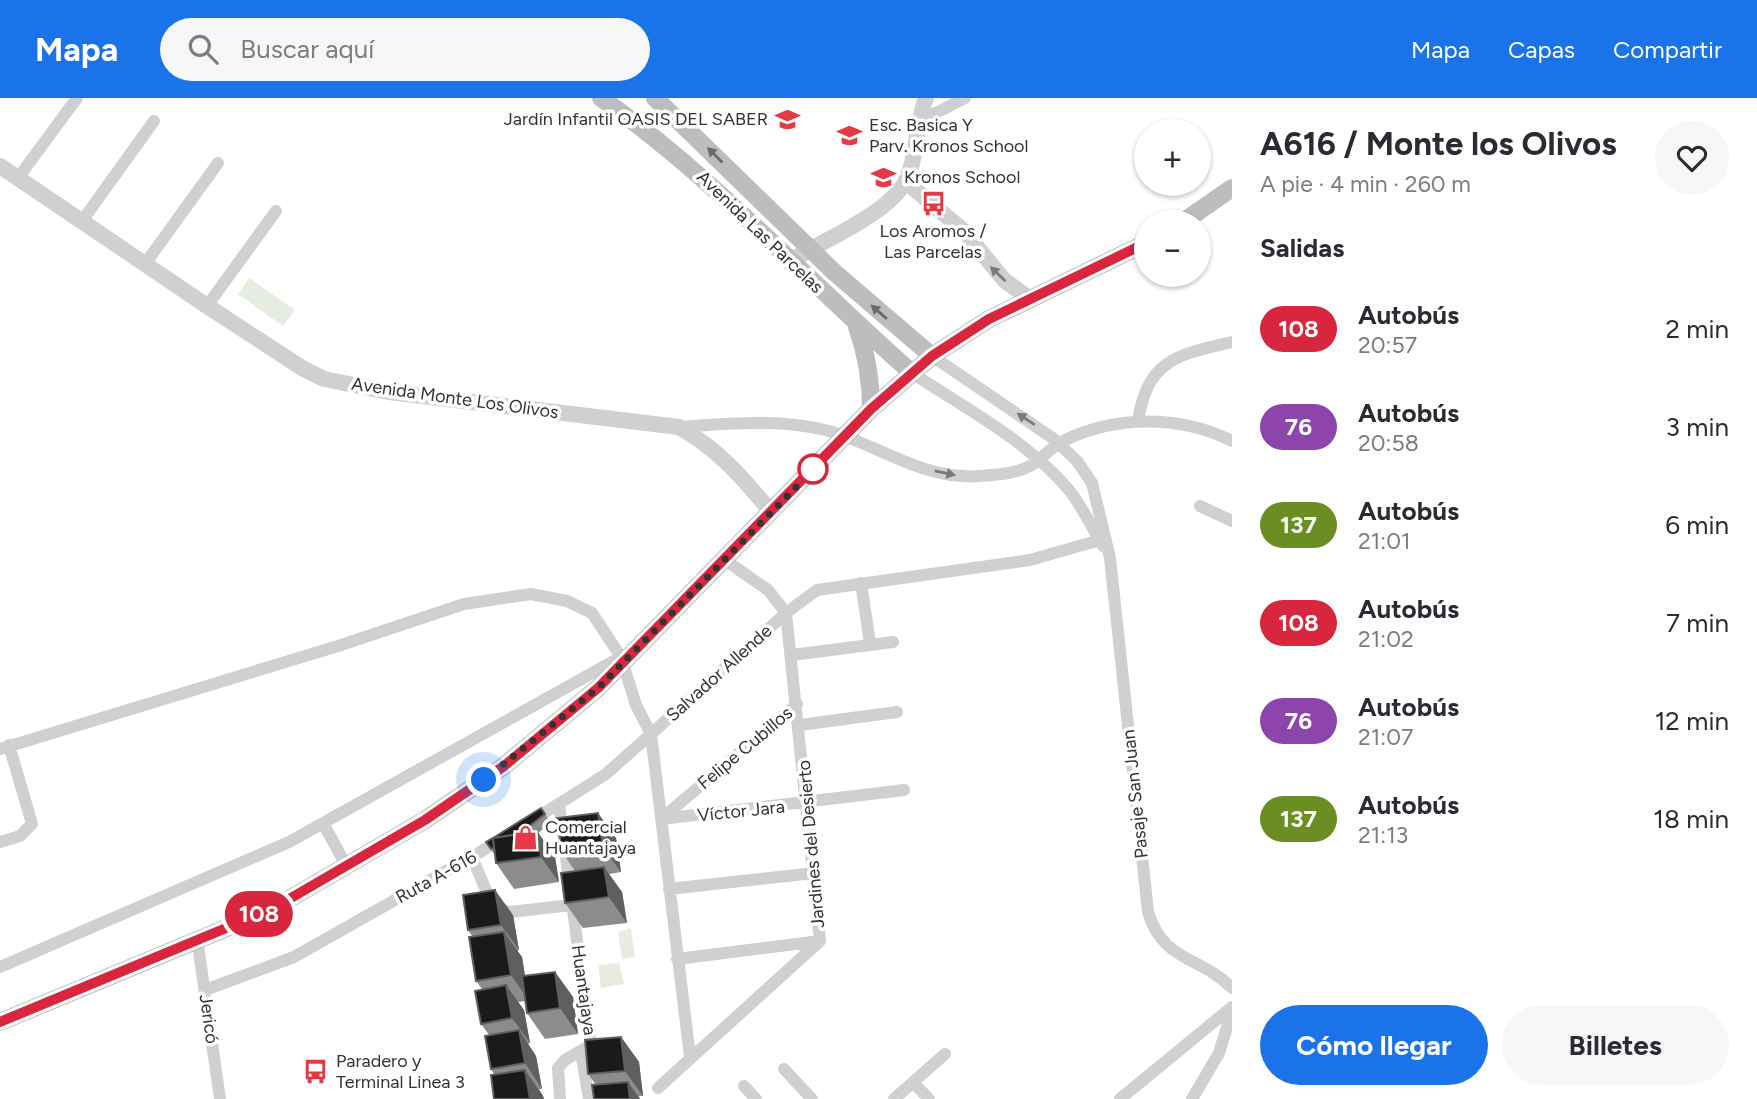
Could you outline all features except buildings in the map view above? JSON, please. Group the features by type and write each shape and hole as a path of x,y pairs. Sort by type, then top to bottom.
{"main road":[{"name":"Avenida Las Parcelas","path":"601,98 678,155 857,327 912,373"},
{"name":"Avenida Las Parcelas","path":"654,98 810,248 932,356"},
{"path":"1200,210 1232,188"},
{"path":"0,1022 272,909 425,820 504,766 549,731 725,560 847,437 871,409 932,356 989,319 1134,249"},
{"path":"857,327 870,371 871,409"}],"street":[{"path":"18,178 76,98"},
{"path":"789,262 880,208 906,182 918,118 926,98"},
{"path":"918,118 936,113 964,98"},
{"path":"82,221 154,121"},
{"path":"145,264 218,163"},
{"name":"Avenida Monte Los Olivos","path":"0,166 302,368 337,382 389,392 679,427 706,442 735,468 771,512"},
{"path":"906,182 964,231 998,275 1030,299"},
{"path":"207,306 276,211"},
{"path":"1138,421 1141,401 1163,364 1196,351 1232,342"},
{"path":"932,356 1059,443"},
{"name":"Pasaje San Juan","path":"912,373 1038,460 1071,492 1111,558"},
{"path":"679,427 749,424 809,427 847,437 905,462 954,475 974,477 1019,471 1059,443 1093,428 1138,421 1176,424 1216,433 1232,441"},
{"name":"Pasaje San Juan","path":"1059,443 1077,461 1091,483 1111,558 1148,912 1154,933 1170,949 1232,988"},
{"path":"1200,506 1232,521"},
{"name":"Salvador Allende","path":"690,1057 651,734 786,613 817,590 1030,560 1100,540"},
{"path":"725,560 768,590 786,613"},
{"path":"861,583 870,643"},
{"path":"0,842 20,836 32,824 5,747 338,646 464,604 504,597 531,594 582,607 592,613 623,660 636,705 651,734"},
{"name":"Jardines del Desierto","path":"658,1088 820,941 800,725 786,613"},
{"path":"792,655 893,642"},
{"path":"0,967 324,825 623,660"},
{"name":"Felipe Cubillos","path":"661,819 797,704"},
{"path":"800,725 897,712"},
{"name":"Ruta A-616","path":"205,990 294,957 472,857 606,774 651,734"},
{"name":"Víctor Jara","path":"661,819 904,790"},
{"name":"Huantajaya","path":"559,805 591,1045 565,1060 558,1068 560,1099"},
{"path":"324,825 347,867"},
{"path":"472,857 493,907 510,912 572,905"},
{"path":"669,889 814,873"},
{"name":"Jericó","path":"197,939 220,1099"},
{"path":"677,959 820,941"},
{"path":"1120,1099 1196,1034 1232,1009"},
{"path":"1192,1099 1219,1053 1232,1009"},
{"path":"581,1052 589,1099"},
{"path":"894,1099 945,1054"},
{"path":"784,1069 812,1099"},
{"path":"913,1082 929,1099"},
{"path":"744,1086 756,1099"}],"shaded area":[{"path":"249,278 295,310 283,326 238,294"},
{"path":"631,928 635,957 622,959 618,932"},
{"path":"619,963 624,984 601,988 598,965"}],"bus line":[{"name":"108","path":"0,1022 272,909 425,820 504,766 598,688 847,437 871,409 932,356 989,319 1134,249"}],"place":[{"name":"Jardín Infantil OASIS DEL SABER","path":"788,119"},
{"name":"Esc. Basica Y Parv. Kronos School","path":"849,135"},
{"name":"Kronos School","path":"884,177"},
{"name":"Los Aromos / Las Parcelas","path":"933,204"},
{"name":"Comercial Huantajaya","path":"525,837"},
{"name":"Paradero y Terminal Linea 3","path":"316,1071"}],"route":[{"path":"484,780 549,731 625,663 820,463 813,469"}]}
